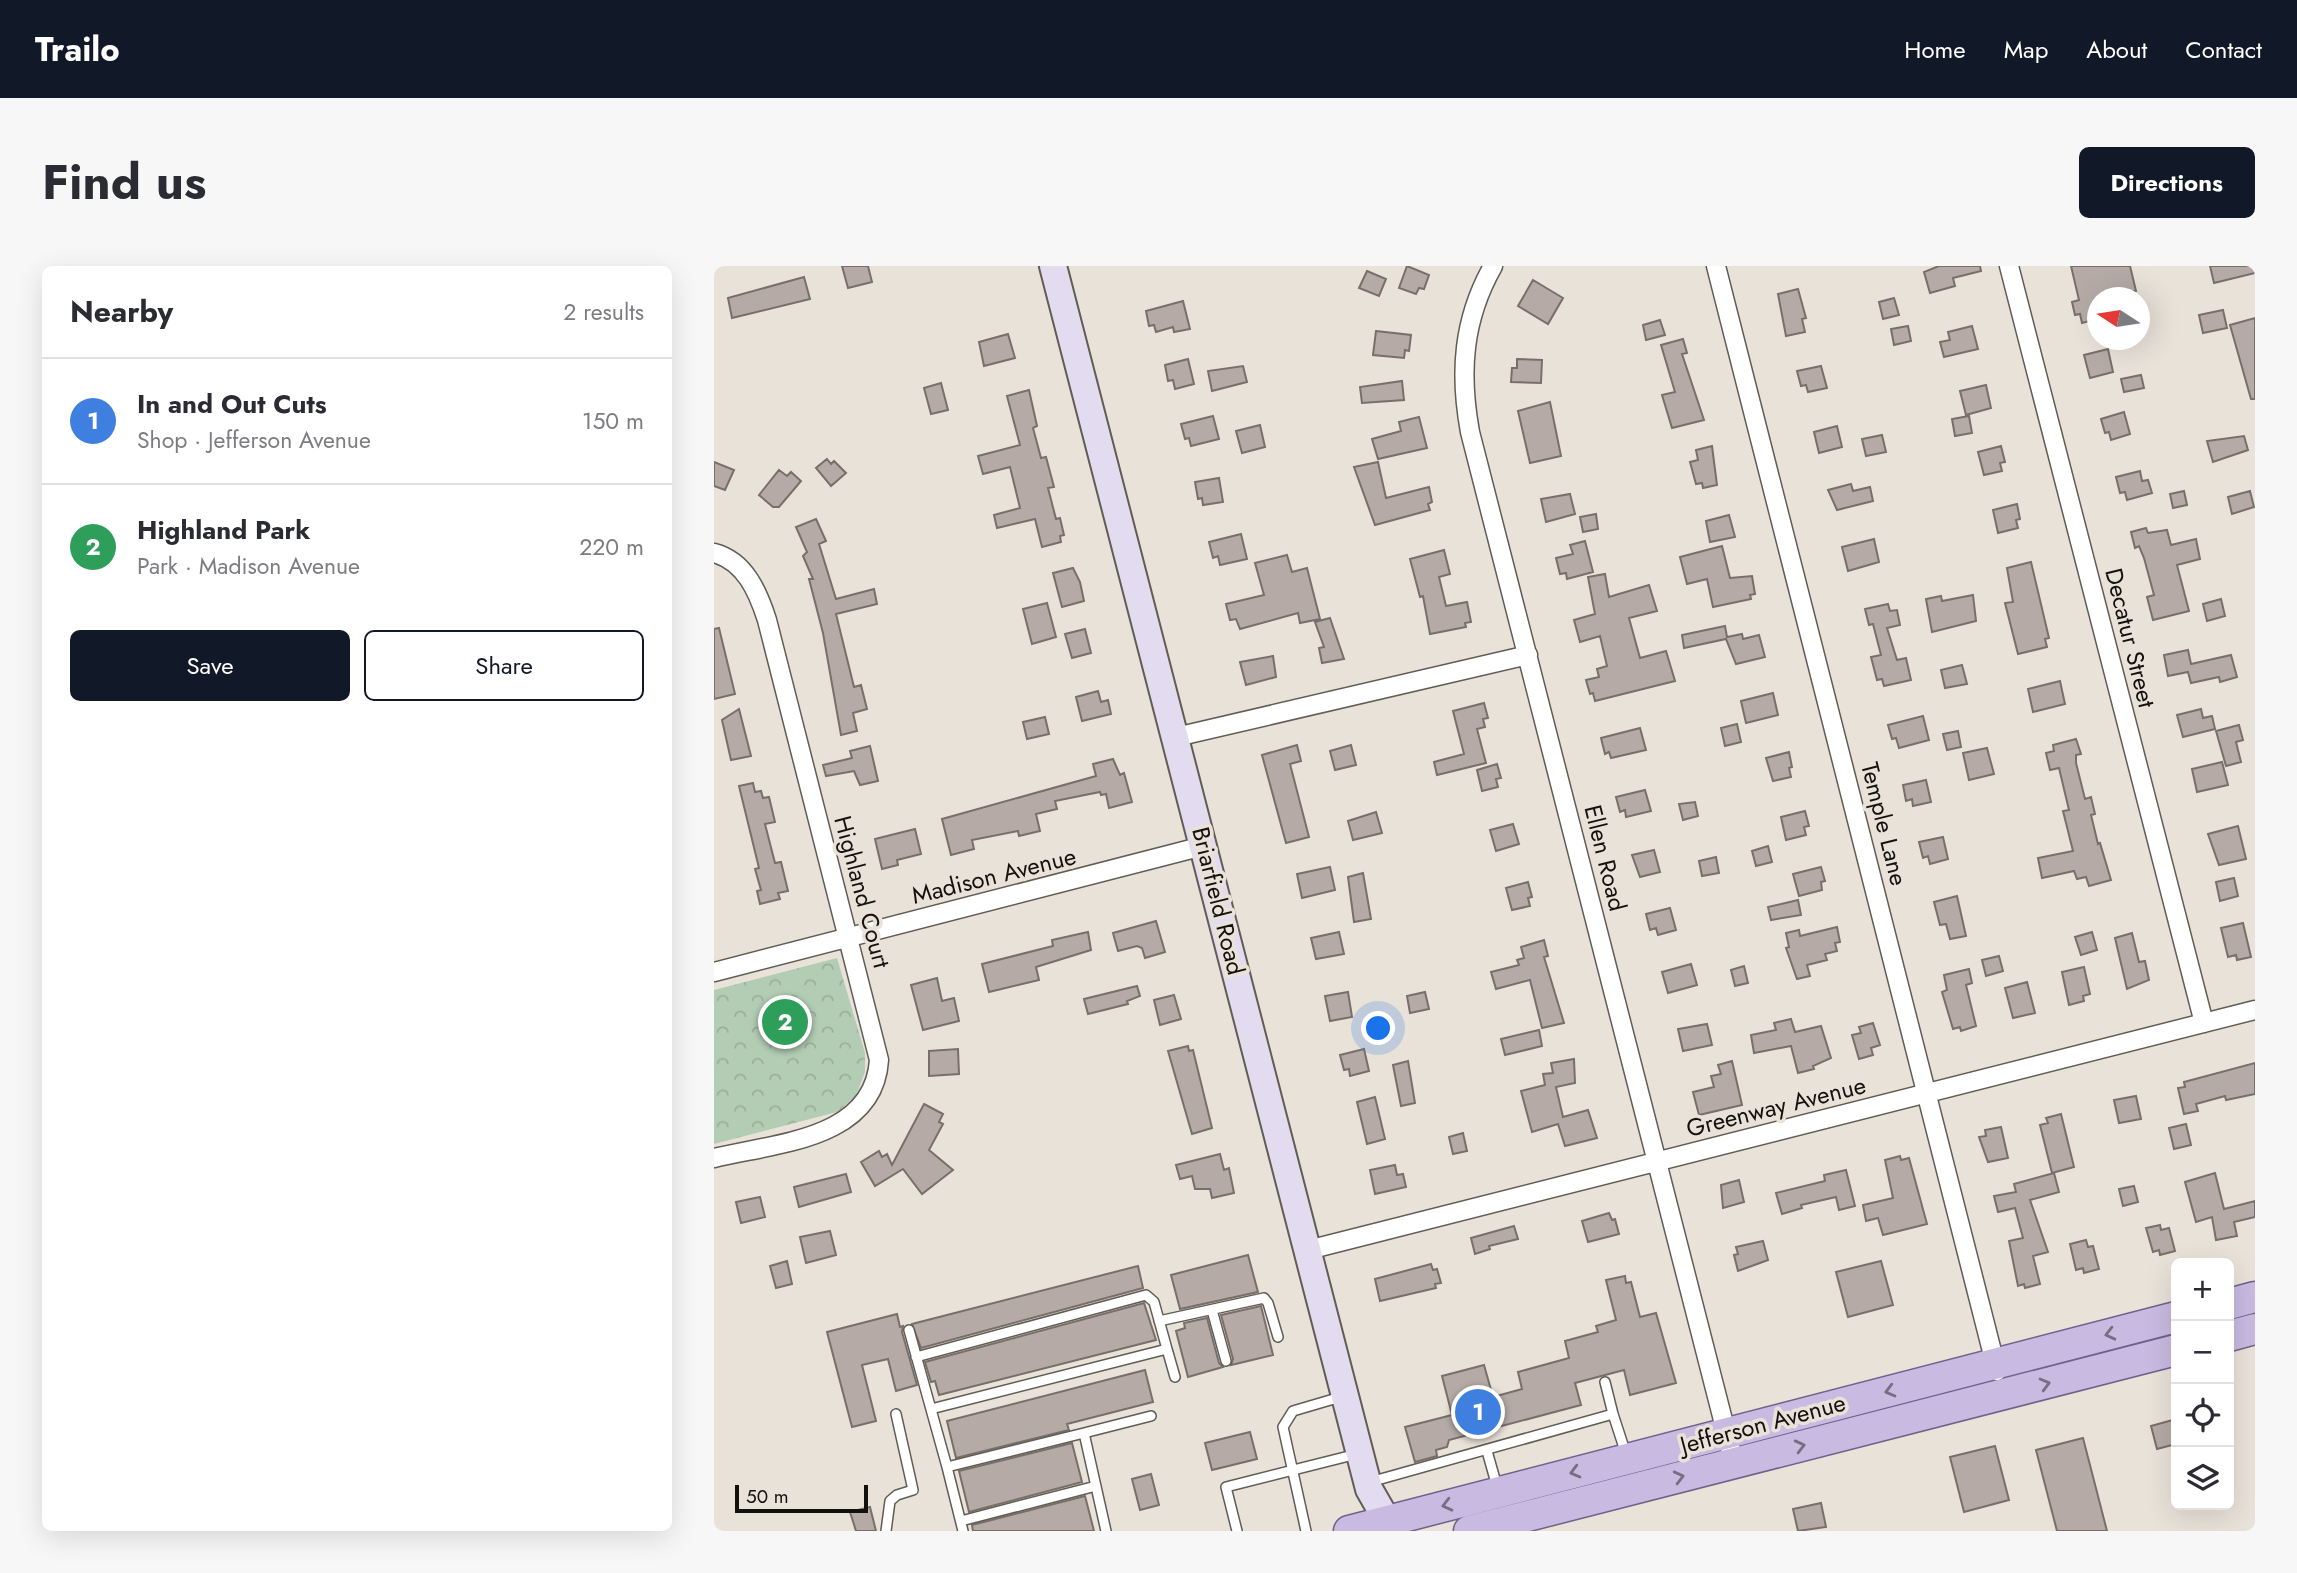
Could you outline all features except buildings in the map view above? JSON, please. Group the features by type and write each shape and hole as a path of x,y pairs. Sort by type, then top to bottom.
{"main road":[{"name":"Briarfield Road","path":"1053,266 1367,1483 1372,1499 1390,1526"},
{"path":"2234,1303 2255,1297"},
{"name":"Jefferson Avenue","path":"1349,1531 1390,1526 1498,1492 2171,1318"},
{"path":"2234,1335 2255,1329"},
{"name":"Jefferson Avenue","path":"1469,1531 2171,1351"}],"street":[{"name":"Ellen Road","path":"1493,266 1469,324 1462,374 1464,403 1734,1463"},
{"name":"Temple Lane","path":"1717,266 2003,1395"},
{"name":"Decatur Street","path":"2009,266 2204,1023"},
{"name":"Highland Court","path":"714,553 732,560 748,577 760,598 879,1060 875,1087 868,1099 845,1121 826,1131 714,1158"},
{"path":"1176,737 1528,655"},
{"name":"Madison Avenue","path":"714,972 1203,846"},
{"name":"Greenway Avenue","path":"1308,1250 2255,1010"}],"lane":[{"path":"916,1357 1146,1295 1154,1303 1175,1377"},
{"path":"1159,1321 1264,1298 1278,1337"},
{"path":"1212,1310 1226,1361"},
{"path":"909,1330 963,1531"},
{"path":"931,1409 1167,1349"},
{"path":"1605,1382 1627,1459"},
{"path":"1306,1531 1283,1427 1293,1411 1346,1396"},
{"path":"886,1531 890,1501 897,1495 913,1490 897,1414"},
{"path":"1367,1483 1613,1414"},
{"path":"947,1467 1151,1416"},
{"path":"1084,1433 1106,1531"},
{"path":"1487,1451 1498,1492"},
{"path":"1237,1531 1227,1487 1360,1453"},
{"path":"961,1521 1096,1486"}],"green space":[{"path":"837,958 865,1053 865,1072 856,1096 837,1112 714,1144 714,990"}],"place":[{"name":"Highland Park","path":"785,1022"},
{"name":"In and Out Cuts","path":"1478,1412"}]}
